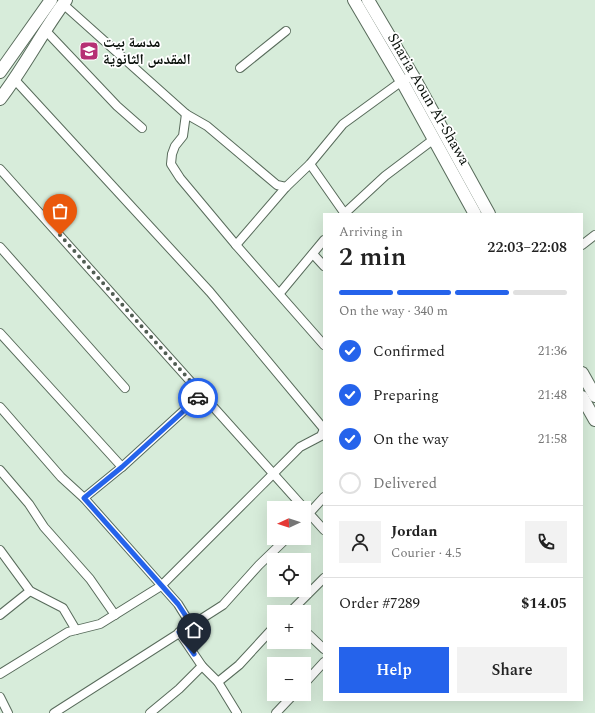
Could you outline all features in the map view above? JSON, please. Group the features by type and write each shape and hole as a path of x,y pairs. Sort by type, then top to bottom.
{"main road":[{"path":"0,72 51,0"},
{"name":"Sharia Aoun Al-Shawa","path":"354,0 402,81 475,213"},
{"name":"Sharia Aoun Al-Shawa","path":"368,0 413,76 488,213"},
{"path":"0,99 15,80 29,54 65,2"},
{"path":"583,375 595,396"},
{"path":"583,402 595,420"}],"street":[{"path":"65,2 186,114 207,126 277,185 286,187"},
{"path":"45,30 117,106 142,128"},
{"path":"240,68 286,31"},
{"path":"236,245 286,187 310,164 343,124 402,81 413,76"},
{"path":"15,80 210,292 323,428"},
{"path":"186,114 183,136 175,146 172,154 172,164 180,178 236,245 280,293 323,344"},
{"path":"346,213 385,176 434,139"},
{"path":"310,164 344,213"},
{"path":"0,169 202,394 295,501"},
{"path":"583,244 595,235"},
{"path":"280,293 323,241"},
{"path":"0,247 125,388"},
{"path":"314,254 323,265"},
{"path":"0,333 122,467"},
{"path":"84,498 122,467 202,394"},
{"path":"0,407 61,477 84,498 178,604 191,624"},
{"path":"0,674 68,632 100,624 161,586 300,447 321,436 323,431"},
{"path":"0,470 29,504 44,526 90,579 115,615"},
{"path":"311,507 323,497"},
{"path":"311,518 323,529"},
{"path":"54,713 191,624 223,605 259,565 280,545"},
{"path":"0,550 30,591 63,608 76,630"},
{"path":"297,605 323,579"},
{"path":"0,614 30,591"},
{"path":"179,632 202,666 218,682 237,713"},
{"path":"218,682 239,665 267,635"},
{"path":"311,637 323,648"},
{"path":"311,676 323,663"},
{"path":"150,713 179,689 202,666"},
{"path":"0,697 8,713"},
{"path":"276,713 287,701"}],"way so far":[{"path":"60,235 202,394 198,398"}],"place":[{"name":"مدسة بيت المقدس الثانوية","path":"89,51"}],"route":[{"path":"194,654 179,632 191,624 178,604 84,498 122,467 198,398"}]}
